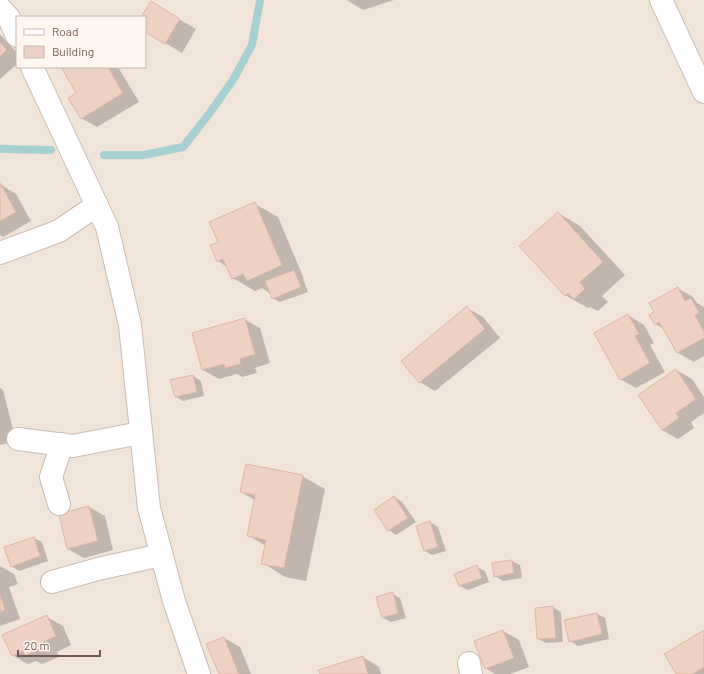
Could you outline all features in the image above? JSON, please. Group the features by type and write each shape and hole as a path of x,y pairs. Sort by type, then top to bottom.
{"street":[{"path":"661,0 704,92"},
{"path":"0,8 9,18 16,34"},
{"path":"32,68 107,227 130,325 140,433 149,508 174,602 199,674"},
{"path":"0,253 59,231 97,205"},
{"path":"18,439 74,446 140,433"},
{"path":"59,504 51,478 62,444"},
{"path":"52,582 98,568 161,556"}],"shaded area":[{"path":"0,0 704,0 704,674 0,674"}],"building":[{"path":"151,1 180,19 165,44 146,33 146,16 142,16"},
{"path":"0,42 7,50 0,56"},
{"path":"62,68 109,68 123,93 81,119 68,98 76,93"},
{"path":"0,183 16,212 0,221"},
{"path":"255,202 282,265 247,281 243,274 232,279 223,259 217,262 210,245 218,242 209,222"},
{"path":"558,212 603,262 580,282 585,289 574,299 568,293 565,296 519,246"},
{"path":"294,270 301,287 272,299 265,281"},
{"path":"678,287 685,301 691,298 699,313 695,315 704,332 704,338 677,353 659,322 655,325 649,315 654,312 649,303"},
{"path":"467,306 485,329 419,383 401,361"},
{"path":"628,314 639,334 635,336 650,363 620,380 594,333"},
{"path":"245,318 255,354 240,359 241,364 225,368 224,364 202,370 192,333"},
{"path":"676,369 696,399 676,413 679,418 662,430 638,395"},
{"path":"193,375 197,392 175,397 170,380"},
{"path":"246,464 303,475 284,568 261,564 266,540 247,536 255,495 240,492"},
{"path":"394,496 408,518 388,531 374,510"},
{"path":"89,506 98,541 67,549 59,514"},
{"path":"430,521 438,547 424,551 416,526"},
{"path":"34,537 40,556 11,567 4,547"},
{"path":"512,560 514,573 494,577 492,563"},
{"path":"477,565 482,578 459,586 454,574"},
{"path":"393,592 398,613 382,618 376,597"},
{"path":"0,595 5,610 0,612"},
{"path":"553,606 556,638 537,639 535,608"},
{"path":"597,613 602,634 569,642 564,620"},
{"path":"47,615 56,636 42,643 44,647 25,656 23,651 12,656 2,635"},
{"path":"503,630 514,658 485,669 474,641"},
{"path":"704,630 704,667 693,674 676,674 664,654"},
{"path":"224,637 239,674 219,674 206,644"},
{"path":"363,656 368,674 320,674 318,670"}],"waterway":[{"path":"104,155 144,155 183,147 233,80 252,45 260,0"},
{"path":"0,149 51,150"}]}
